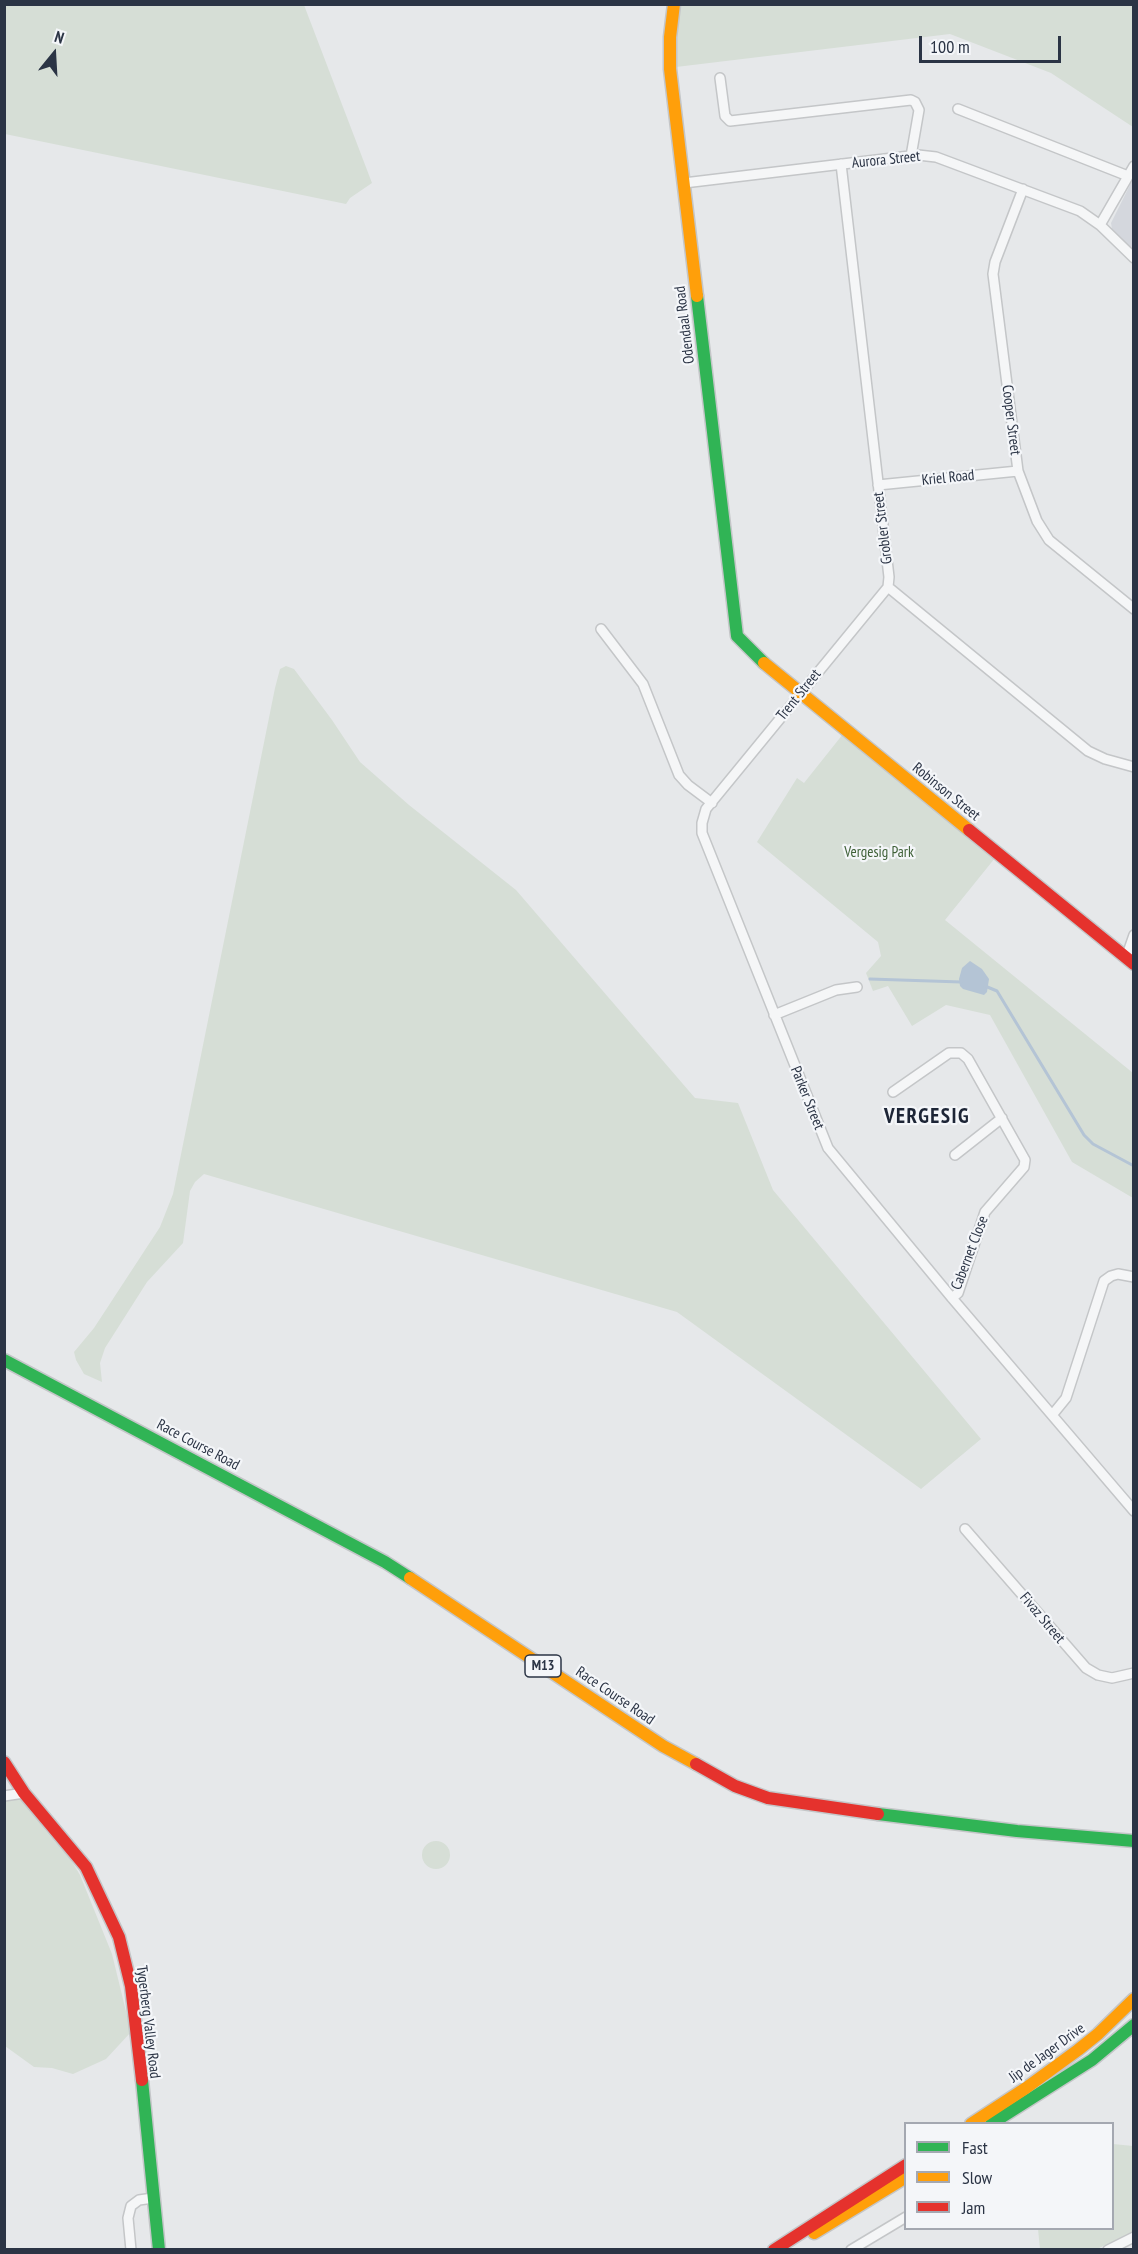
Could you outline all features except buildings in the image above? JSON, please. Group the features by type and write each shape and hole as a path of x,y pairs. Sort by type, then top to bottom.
{"main road":[{"name":"Odendaal Road","path":"674,4 669,54 735,625 740,642"},
{"name":"Robinson Street","path":"740,642 1130,961"},
{"name":"Race Course Road","path":"4,1360 377,1557 663,1746 735,1786 768,1798 832,1809 1017,1831 1134,1841"},
{"name":"Tygerberg Valley Road","path":"4,1762 24,1793 86,1867 119,1937 131,1986 159,2250"},
{"name":"Jip de Jager Drive","path":"974,2122 1078,2050 1134,2000"},
{"name":"Jip de Jager Drive","path":"994,2122 1092,2060 1134,2025"},
{"path":"774,2250 904,2166"},
{"path":"786,2250 904,2178"}],"street":[{"path":"720,78 725,116 730,121 911,100 915,102 919,110 911,156"},
{"path":"958,109 1128,176"},
{"name":"Aurora Street","path":"684,183 911,156 930,156 944,159 1080,211 1100,225 1134,258"},
{"name":"Grobler Street","path":"841,164 889,577 888,587"},
{"path":"1100,225 1134,166"},
{"name":"Cooper Street","path":"1023,189 995,262 993,274 1018,471 1037,521 1049,540 1134,609"},
{"name":"Kriel Road","path":"878,485 1018,471"},
{"path":"888,587 1089,751 1105,759 1134,767"},
{"name":"Trent Street","path":"712,803 888,587"},
{"path":"601,629 643,684 679,775 683,781 712,803"},
{"name":"Parker Street","path":"712,803 702,818 702,833 828,1148 952,1298 1134,1510"},
{"path":"1130,961 1134,935"},
{"path":"774,1015 836,990 857,987"},
{"path":"893,1092 949,1053 957,1052 968,1059 1002,1118 955,1155"},
{"name":"Cabernet Close","path":"952,1298 958,1293 983,1217 1025,1163 1024,1157 1002,1118"},
{"path":"1053,1414 1066,1398 1104,1281 1118,1274 1134,1277"},
{"name":"Fivaz Street","path":"965,1528 1086,1668 1098,1675 1112,1678 1134,1673"},
{"path":"4,1796 24,1793"},
{"path":"131,2250 128,2218 131,2206 139,2200 153,2198"},
{"path":"851,2250 904,2218"},
{"path":"1108,2250 1134,2238"}],"shaded area":[{"path":"1133,179 1133,250 1112,229 1111,223"}],"green space":[{"path":"5,4 304,5 372,183 350,198 346,204 5,134"},
{"path":"679,5 1133,5 1133,127 1051,73 950,34 676,67 675,38"},
{"path":"286,666 294,669 360,762 409,805 516,890 695,1098 738,1103 773,1190 981,1439 921,1489 677,1312 204,1174 195,1182 190,1191 183,1243 147,1282 105,1348 100,1363 102,1382 84,1374 74,1352 94,1328 160,1227 173,1194 275,688 280,669"},
{"name":"Vergesig Park","path":"843,734 995,858 945,920 1133,1073 1133,1198 1072,1162 990,1015 946,1005 912,1026 888,986 873,991 866,973 881,956 878,942 757,842 797,778 804,783"},
{"path":"5,1798 7,1800 20,1798 27,1803 45,1830 71,1860 80,1875 112,1954 131,2032 106,2059 73,2074 52,2068 34,2067 5,2046"},
{"path":"436,1841 446,1845 450,1855 446,1865 436,1869 426,1865 422,1855 426,1845"},
{"path":"1114,2144 1133,2146 1133,2232 1097,2249 1040,2249 1038,2230 1114,2230"}],"water":[{"path":"970,961 982,969 989,979 987,992 984,995 960,986 962,968"}],"waterway":[{"path":"870,979 961,982"},
{"path":"985,986 997,991 1084,1135 1093,1144 1134,1166"}],"traffic: fast":[{"path":"697,296 737,636 764,663"},
{"path":"4,1360 385,1562 410,1578"},
{"path":"878,1814 1017,1831 1134,1841"},
{"path":"994,2122 1092,2060 1134,2025"},
{"path":"142,2080 159,2250"}],"traffic: slow":[{"path":"674,4 670,37 670,69 697,296"},
{"path":"764,663 969,830"},
{"path":"410,1578 663,1746 696,1764"},
{"path":"974,2122 1078,2050 1134,1999"},
{"path":"814,2233 904,2178"}],"traffic: jam":[{"path":"969,830 1134,964"},
{"path":"4,1762 24,1793 86,1867 119,1937 131,1986 142,2080"},
{"path":"696,1764 735,1786 768,1798 878,1814"},
{"path":"774,2250 904,2166"}],"district":[{"name":"VERGESIG","path":"927,1117"}]}
